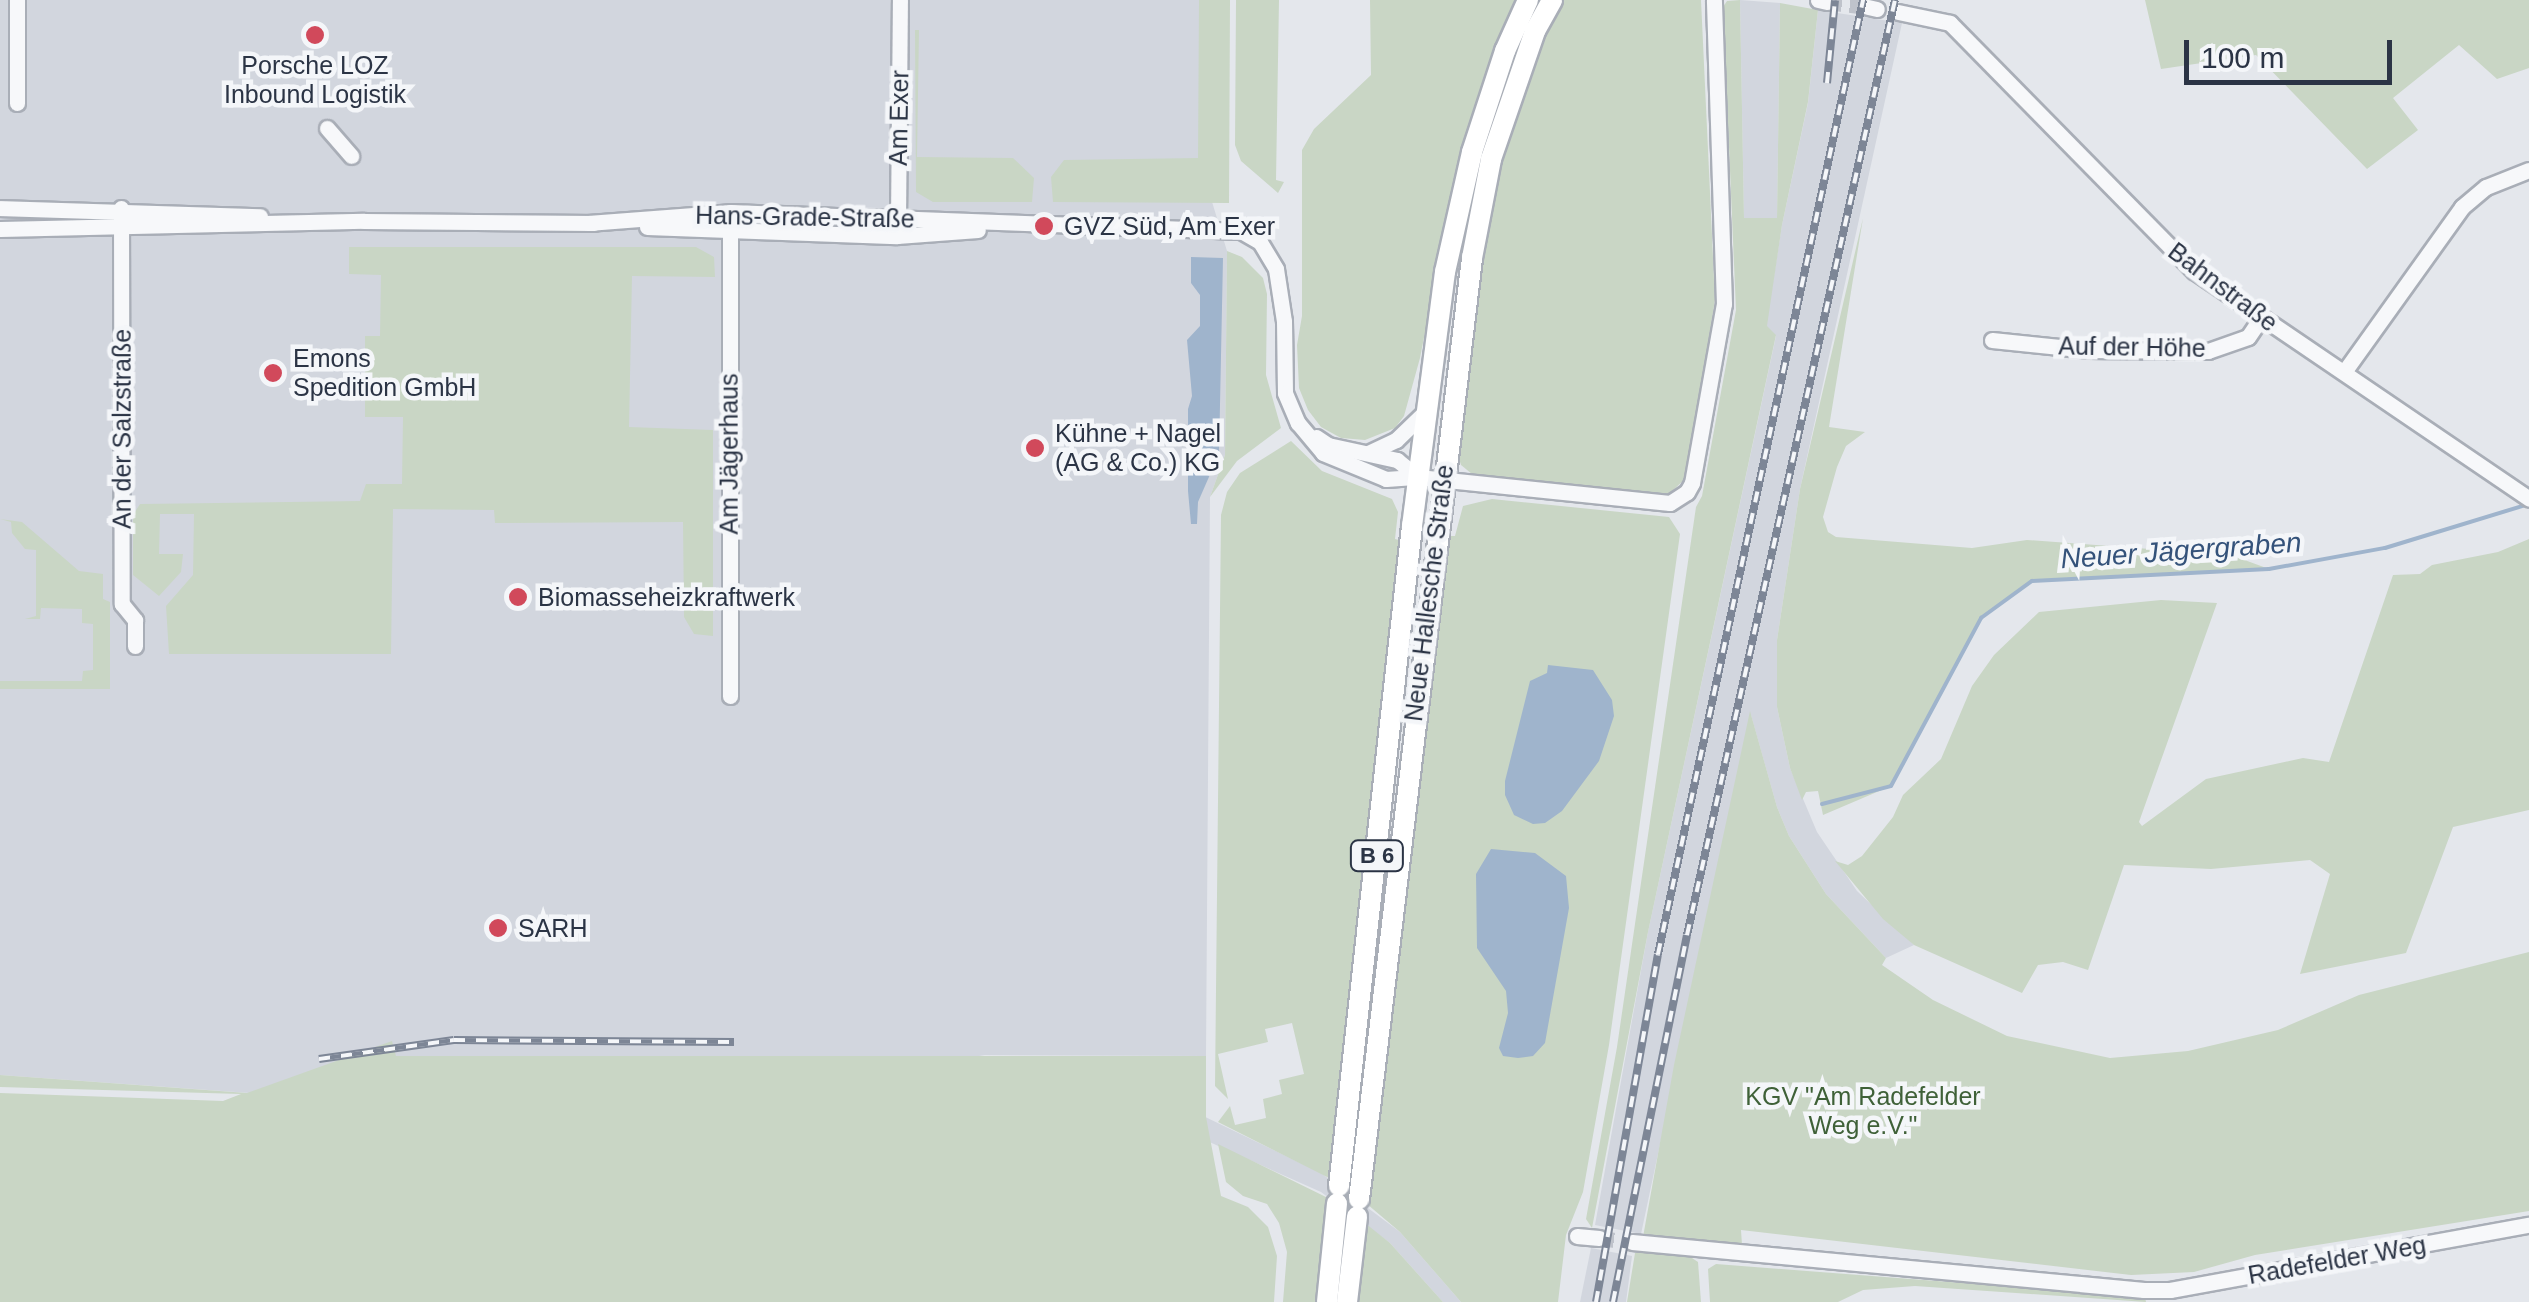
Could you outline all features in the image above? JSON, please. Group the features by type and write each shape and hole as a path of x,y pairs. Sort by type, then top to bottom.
{"main road":[{"name":"Neue Hallesche Straße","path":"1326,1302 1425,412 1445,272 1472,152 1505,52 1528,0"},
{"name":"Neue Hallesche Straße","path":"1348,1302 1472,258 1491,160 1535,32 1552,0"}],"street":[{"path":"17,103 18,0"},
{"name":"Am Exer","path":"898,236 900,0"},
{"name":"Hans-Grade-Straße","path":"588,223 730,212 898,216 1022,226 1224,228 1254,237 1268,254 1280,286 1285,392 1303,428 1323,453 1345,465 1386,478 1418,477 1659,504 1679,499 1692,483 1724,304 1714,0"},
{"name":"Bahnstraße","path":"1898,12 1950,23 2170,250 2260,318 2525,497"},
{"path":"326,128 351,156"},
{"path":"2344,372 2462,207 2486,187 2529,170"},
{"name":"Hans-Grade-Straße","path":"0,208 120,208 364,221"},
{"name":"An der Salzstraße","path":"120,208 122,604 134,620 135,646"},
{"name":"Am Jägerhaus","path":"730,212 730,696"},
{"name":"Hans-Grade-Straße","path":"0,228 121,229 364,221 588,223 730,232 898,236 1022,226"},
{"name":"Auf der Höhe","path":"1992,340 2088,350 2208,351 2248,337 2260,318"},
{"path":"1367,454 1396,440 1425,412"},
{"name":"Hans-Grade-Straße","path":"1303,428 1328,445 1397,460 1418,477"},
{"name":"Radefelder Weg","path":"1632,1242 2170,1290 2529,1225"},
{"path":"1577,1236 1599,1238"}],"shaded area":[{"path":"0,0 1199,0 1199,159 1227,251 1225,455 1210,497 1206,1056 979,1055 1135,1083 1321,1173 1400,1232 1461,1302 1443,1302 1390,1243 1321,1192 1205,1140 250,1093 0,1075"},
{"path":"1740,0 1780,3 1777,218 1744,218"},
{"path":"1818,10 1902,23 1800,489 1777,640 1777,707 1790,768 1817,832 1857,891 1914,945 1886,958 1826,894 1789,836 1751,715 1641,1234 1595,1225 1648,932 1776,336 1766,326 1808,103"},
{"path":"1591,1248 1632,1256 1626,1302 1580,1302"}],"green space":[{"path":"1199,0 1230,0 1229,203 1053,202 1051,177 1064,160 1198,158"},
{"path":"1236,0 1279,0 1276,180 1284,182 1278,193 1241,161 1235,145"},
{"path":"1370,0 1516,0 1483,80 1457,170 1420,358 1404,416 1395,428 1365,440 1341,438 1321,427 1308,410 1299,388 1297,345 1302,316 1302,150 1314,129 1371,75"},
{"path":"1559,0 1701,0 1715,300 1686,478 1669,494 1472,474 1461,465 1457,452 1491,187 1531,59"},
{"path":"1740,0 1744,218 1777,218 1780,3 1818,10 1808,102 1782,225 1767,326 1776,335 1648,932 1592,1228 1586,1219 1617,1047 1696,507 1702,496 1736,310 1723,7 1727,1"},
{"path":"2145,0 2529,0 2529,68 2497,79 2459,45 2393,98 2418,130 2367,169 2256,55 2161,69"},
{"path":"915,30 919,30 917,157 1013,158 1034,178 1032,202 933,202 916,192"},
{"path":"1863,218 1829,427 1865,432 1846,446 1837,467 1823,517 1828,532 1836,537 1972,548 2027,540 2231,555 2269,569 2032,581 1981,618 1891,786 1823,815 1818,791 1806,792 1802,800 1790,768 1777,707 1777,640 1800,489"},
{"path":"349,247 696,247 714,257 715,277 632,276 629,427 713,430 713,636 694,634 684,617 683,522 495,523 494,510 393,509 391,654 169,654 166,606 193,575 194,514 160,514 159,554 183,554 181,572 159,596 133,575 133,515 140,504 360,501 366,484 402,484 403,417 365,417 365,336 380,336 381,275 349,274"},
{"path":"1227,251 1242,257 1263,278 1267,294 1266,375 1281,428 1237,461 1210,497 1225,455"},
{"path":"1291,441 1322,471 1392,499 1398,512 1395,539 1403,541 1333,1180 1218,1122 1230,1106 1235,1125 1266,1118 1263,1099 1282,1094 1279,1080 1304,1074 1292,1023 1265,1029 1268,1042 1218,1054 1228,1099 1215,1086 1221,515 1227,492 1240,473"},
{"path":"1492,499 1669,517 1680,534 1609,1045 1583,1192 1566,1235 1558,1302 1461,1302 1400,1232 1367,1204 1446,536 1455,536 1463,506"},
{"path":"0,519 22,522 79,571 103,574 103,599 110,602 110,689 0,689 0,681 82,681 83,671 93,670 93,624 82,623 82,609 41,608 40,619 25,619 36,616 36,550 25,549 12,533 11,522"},
{"path":"2529,539 2529,810 2453,827 2406,953 2300,974 2330,874 2310,860 2211,869 2124,865 2088,970 2063,962 2038,965 2022,993 1914,945 1883,919 1835,861 1848,865 1862,856 1893,817 1903,795 1941,759 1972,686 1994,655 2039,612 2161,600 2217,603 2139,822 2142,826 2206,779 2303,758 2329,762 2393,575 2420,574 2432,565 2498,552"},
{"name":"KGV \"Am Radefelder Weg e.V.\"","path":"1750,711 1789,836 1826,894 1886,958 1882,965 1933,1000 2007,1036 2110,1058 2188,1051 2278,1030 2359,995 2529,952 2529,1211 2255,1255 2194,1272 2131,1275 1741,1230 1742,1245 1643,1237 1674,1065"},
{"path":"392,1041 396,1056 1206,1056 1206,1117 1221,1196 1248,1207 1268,1227 1277,1256 1274,1302 0,1302 0,1093 223,1101 241,1094 0,1087 0,1075 247,1093"},
{"path":"1218,1144 1330,1199 1319,1302 1283,1302 1287,1252 1279,1223 1267,1204 1243,1196 1226,1182"},
{"path":"1365,1223 1390,1243 1443,1302 1356,1302"},
{"path":"1683,1252 1698,1262 1701,1302 1627,1302 1635,1253"},
{"path":"1716,1264 2145,1297 2146,1302 1915,1286 1863,1290 1838,1302 1710,1302 1708,1269"}],"water":[{"path":"1191,257 1223,258 1219,454 1198,502 1197,524 1191,524 1188,491 1188,409 1192,396 1187,340 1200,326 1200,295 1191,283"},
{"path":"1548,665 1593,670 1612,700 1614,716 1599,761 1562,811 1545,823 1533,824 1514,815 1505,795 1505,781 1530,681 1547,673"},
{"path":"1491,849 1535,853 1566,876 1569,908 1545,1043 1533,1056 1503,1056 1499,1048 1508,1013 1506,991 1477,948 1476,874"}],"waterway":[{"name":"Neuer Jägergraben","path":"1822,804 1891,786 1981,618 2032,581 2269,569 2385,548 2529,504"}],"tunnel":[{"path":"1827,2 1868,7"},
{"path":"1599,1238 1632,1242"}],"railway":[{"path":"1827,83 1835,0"},
{"path":"1596,1302 1658,954 1863,0"},
{"path":"1613,1302 1687,935 1895,0"},
{"path":"319,1059 454,1040 734,1042"}],"place":[{"name":"Porsche LOZ Inbound Logistik","path":"315,35"},
{"name":"GVZ Süd, Am Exer","path":"1044,226"},
{"name":"Emons Spedition GmbH","path":"273,373"},
{"name":"Kühne + Nagel (AG & Co.) KG","path":"1035,448"},
{"name":"Biomasseheizkraftwerk","path":"518,597"},
{"name":"SARH","path":"498,928"}]}
